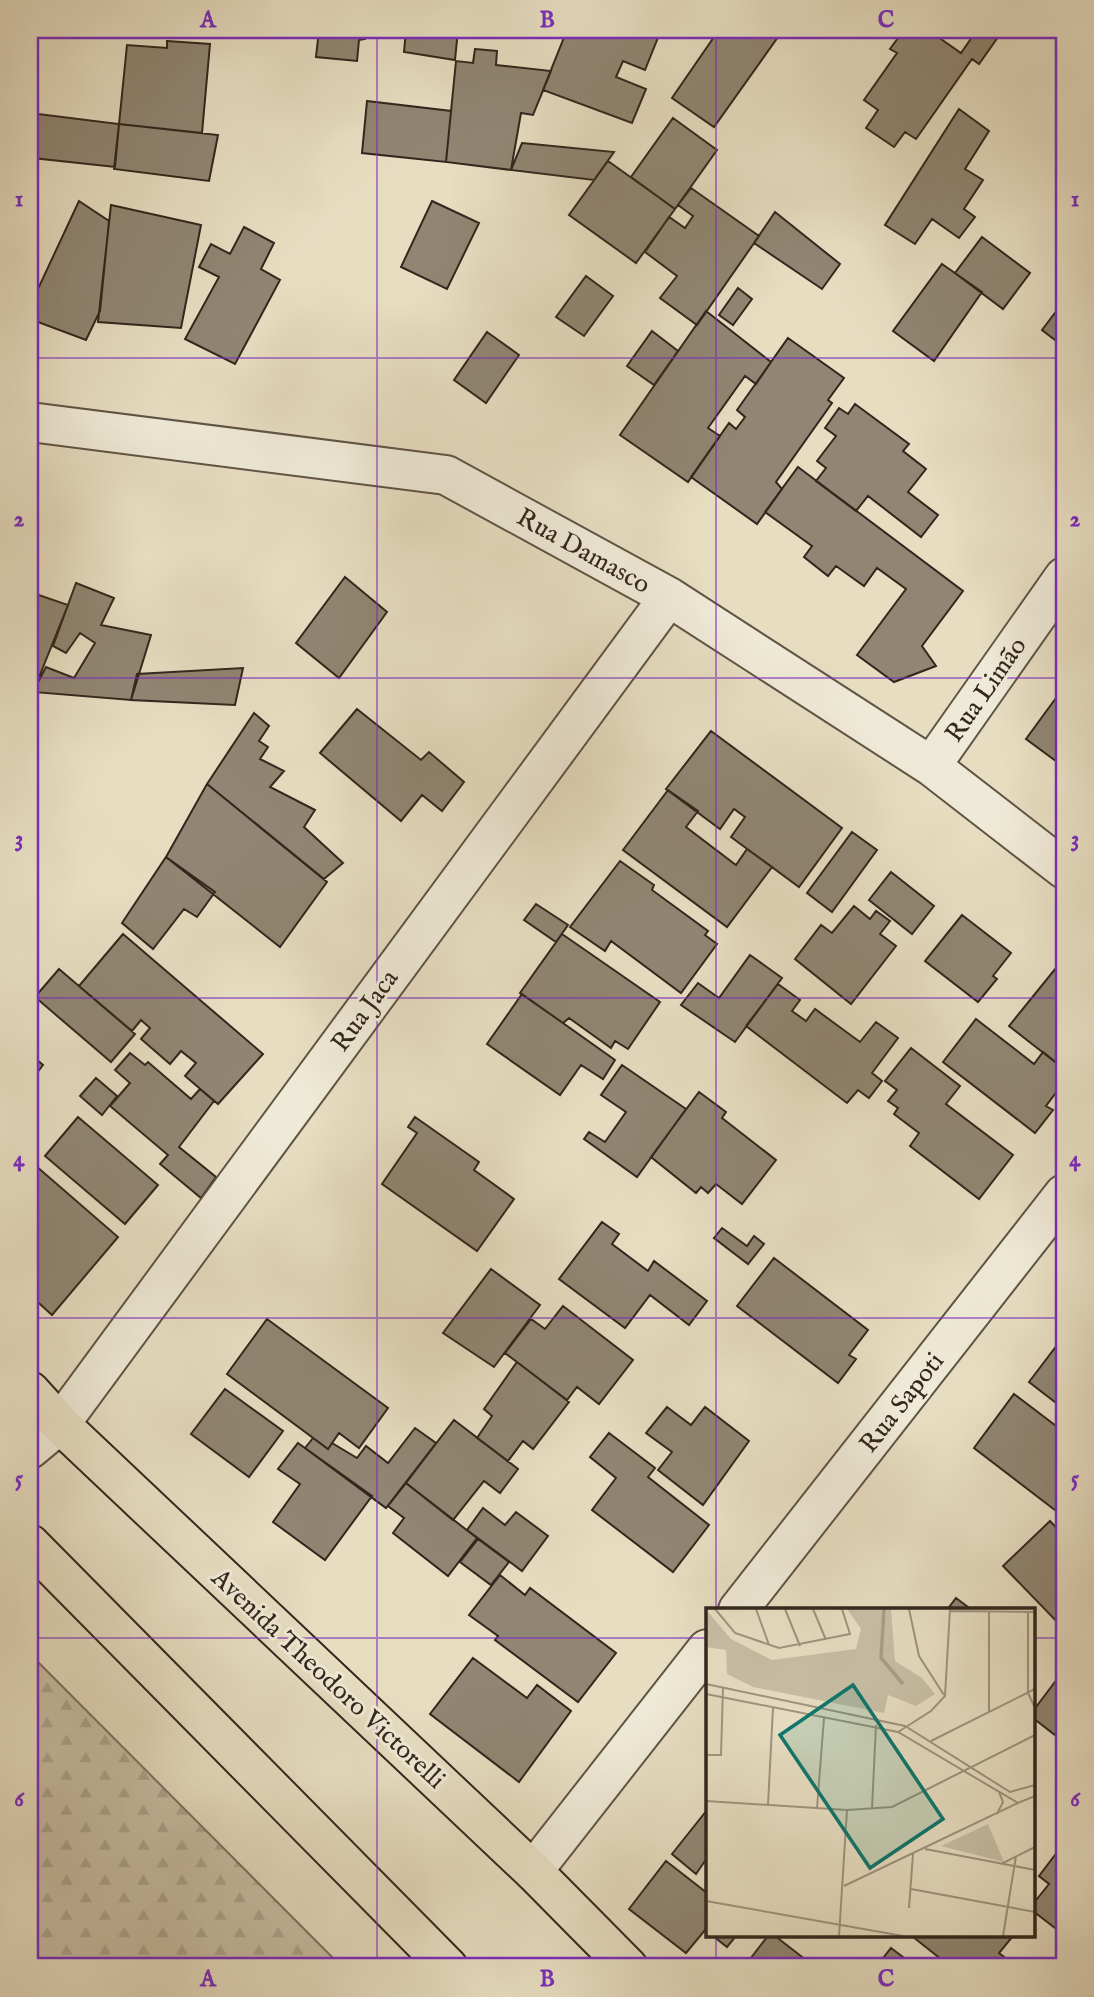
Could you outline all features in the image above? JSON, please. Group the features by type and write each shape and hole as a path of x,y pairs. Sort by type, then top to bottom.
{"main road":[{"name":"Avenida Theodoro Victorelli","path":"30,1391 60,1424 533,1871 628,1967"},
{"path":"30,1544 448,1967"}],"street":[{"name":"Rua Damasco","path":"30,422 446,475 669,597 931,766 1064,869"},
{"name":"Rua Limão","path":"931,766 1064,577"},
{"name":"Rua Jaca","path":"30,1449 60,1424 669,597"},
{"name":"Rua Sapoti","path":"740,1608 1064,1194"},
{"path":"533,1871 706,1650"}],"green space":[{"path":"30,1654 342,1967 30,1967"}],"building":[{"path":"319,30 366,30 365,39 359,40 357,61 316,57"},
{"path":"406,30 458,30 455,60 404,52"},
{"path":"567,30 661,30 645,70 623,61 616,77 646,89 632,123 543,90"},
{"path":"711,30 783,30 714,127 672,98 716,34"},
{"path":"904,30 928,30 961,53 977,30 1003,30 979,64 972,59 916,139 905,132 894,147 866,128 878,110 864,100 897,53 890,49"},
{"path":"167,41 210,44 202,133 119,124 127,45 167,48"},
{"path":"475,49 497,51 496,65 551,71 533,115 521,113 511,170 446,162 456,61 473,63"},
{"path":"367,101 451,111 446,162 362,153"},
{"path":"959,109 989,131 965,169 983,180 964,209 975,217 959,238 932,219 915,244 885,225"},
{"path":"30,113 38,114 32,172 30,172"},
{"path":"38,114 119,124 115,167 33,158"},
{"path":"673,118 717,150 675,209 631,177"},
{"path":"119,124 218,135 209,181 114,169"},
{"path":"522,143 614,152 594,180 511,170"},
{"path":"608,161 675,209 636,263 569,215"},
{"path":"691,188 759,236 697,325 660,298 677,276 645,252 669,217 685,228 693,216 678,205"},
{"path":"79,201 109,221 100,311 86,340 30,319 30,306"},
{"path":"432,201 479,223 447,289 401,267"},
{"path":"111,205 201,225 181,328 98,322"},
{"path":"775,212 840,264 822,289 754,243"},
{"path":"244,227 274,243 261,269 280,280 235,364 185,339 219,277 199,267 211,244 230,254"},
{"path":"982,237 1030,273 1003,309 955,273"},
{"path":"942,264 982,292 934,361 893,331"},
{"path":"586,276 613,296 584,336 556,317"},
{"path":"738,288 752,299 733,325 719,315"},
{"path":"1064,301 1064,347 1042,330"},
{"path":"706,311 771,362 756,384 745,376 708,428 720,436 688,482 620,435"},
{"path":"652,331 678,351 654,385 627,366"},
{"path":"487,332 519,355 486,403 454,380"},
{"path":"788,338 844,378 828,400 832,403 776,482 782,489 757,524 691,477 729,423 736,429 745,417 737,410"},
{"path":"855,404 909,444 903,451 926,469 908,492 938,515 921,537 868,496 856,511 816,481 826,468 817,461 836,436 825,428 839,408 848,414"},
{"path":"798,467 963,591 922,646 936,666 894,682 857,655 906,589 877,568 864,586 836,566 828,576 804,557 812,546 765,512"},
{"path":"345,577 387,612 339,678 296,643"},
{"path":"76,583 114,598 101,625 151,635 131,700 33,692 46,667 74,678 95,643 80,633 66,653 53,646"},
{"path":"30,592 68,605 33,692 30,692"},
{"path":"243,668 235,705 131,700 137,674"},
{"path":"1064,687 1064,767 1026,739"},
{"path":"357,709 421,760 429,752 464,782 442,811 422,795 401,821 320,753"},
{"path":"254,713 269,726 259,741 268,747 260,759 284,771 270,787 315,810 304,827 343,863 324,879 207,784"},
{"path":"711,731 842,828 799,887 731,837 745,817 734,809 720,829 666,789"},
{"path":"207,784 327,882 280,947 166,857"},
{"path":"668,790 698,811 686,827 736,865 747,849 772,867 727,927 623,850"},
{"path":"852,832 877,850 832,912 807,893"},
{"path":"166,857 215,892 197,917 184,909 153,949 122,923"},
{"path":"620,861 654,885 652,890 708,931 705,935 717,944 681,993 611,941 605,951 570,927"},
{"path":"891,872 934,906 912,934 869,900"},
{"path":"536,904 568,925 556,942 524,920"},
{"path":"854,906 870,919 876,911 890,921 880,934 896,946 851,1004 795,959 821,925 832,933"},
{"path":"962,915 1011,953 993,976 997,979 978,1002 925,961"},
{"path":"123,934 263,1054 218,1104 185,1076 196,1063 181,1051 170,1064 141,1039 150,1028 141,1020 132,1031 79,986"},
{"path":"562,934 660,1002 628,1049 615,1041 611,1048 569,1018 563,1023 520,993"},
{"path":"750,955 782,978 735,1042 681,1005 698,983 719,998"},
{"path":"1056,968 1064,974 1064,1069 1009,1026"},
{"path":"59,969 135,1034 111,1062 35,997"},
{"path":"778,984 800,1000 792,1011 806,1021 815,1009 860,1042 876,1022 898,1038 872,1073 882,1081 869,1098 858,1090 847,1103 746,1026"},
{"path":"522,994 615,1060 603,1079 581,1065 560,1095 487,1044"},
{"path":"976,1019 1034,1064 1043,1052 1064,1069 1064,1082 1046,1106 1053,1110 1035,1133 943,1062"},
{"path":"911,1048 960,1086 946,1104 1013,1155 979,1199 910,1146 919,1133 894,1114 898,1108 888,1101 897,1090 885,1081"},
{"path":"130,1053 145,1065 148,1062 191,1099 200,1089 214,1101 179,1147 216,1177 201,1198 160,1164 168,1155 110,1106 130,1083 115,1070"},
{"path":"30,1054 43,1065 30,1082"},
{"path":"622,1065 686,1109 637,1177 584,1139 589,1132 605,1142 626,1112 601,1095"},
{"path":"96,1078 117,1096 102,1115 80,1096"},
{"path":"699,1092 726,1112 722,1118 776,1160 742,1204 716,1184 708,1193 701,1187 696,1193 651,1157"},
{"path":"78,1117 158,1185 125,1224 45,1156"},
{"path":"415,1117 479,1162 474,1170 514,1199 477,1251 382,1184 417,1133 408,1127"},
{"path":"36,1166 118,1237 52,1315 30,1295 30,1262 34,1258 30,1254 30,1173"},
{"path":"602,1222 619,1234 612,1244 648,1271 654,1261 707,1301 689,1325 650,1295 625,1328 559,1279"},
{"path":"722,1228 747,1246 754,1236 764,1244 748,1264 714,1238"},
{"path":"774,1258 868,1330 849,1355 856,1359 838,1383 737,1306"},
{"path":"491,1269 540,1305 494,1367 443,1333"},
{"path":"563,1306 633,1360 599,1404 577,1387 567,1400 505,1353 531,1319 545,1329"},
{"path":"267,1319 388,1408 359,1448 339,1433 328,1449 227,1374"},
{"path":"1064,1336 1064,1409 1029,1382"},
{"path":"517,1362 569,1402 533,1449 523,1441 508,1461 477,1438 492,1416 484,1409"},
{"path":"225,1389 283,1431 249,1477 191,1434"},
{"path":"1014,1394 1064,1432 1064,1517 974,1448"},
{"path":"667,1407 691,1425 705,1407 749,1441 703,1505 658,1470 672,1452 646,1433"},
{"path":"454,1420 518,1469 500,1493 484,1481 453,1520 406,1483"},
{"path":"415,1428 436,1443 386,1508 305,1448 313,1438 328,1449 332,1443 357,1458 366,1446 388,1463"},
{"path":"609,1433 655,1468 648,1477 709,1525 673,1572 592,1510 616,1478 590,1457"},
{"path":"298,1443 372,1496 325,1560 273,1522 300,1484 278,1469"},
{"path":"406,1483 477,1538 448,1576 393,1533 404,1518 388,1506"},
{"path":"483,1508 505,1525 516,1512 548,1536 522,1571 467,1530"},
{"path":"1050,1521 1064,1536 1064,1629 1003,1566"},
{"path":"478,1539 509,1562 491,1585 460,1562"},
{"path":"500,1575 525,1595 530,1588 616,1653 578,1702 495,1640 498,1636 469,1615"},
{"path":"956,1598 969,1608 948,1608"},
{"path":"473,1658 527,1698 537,1685 571,1711 519,1782 430,1714"},
{"path":"1064,1670 1064,1724 1055,1735 1034,1719 1034,1710"},
{"path":"706,1811 706,1859 696,1874 672,1854"},
{"path":"1061,1847 1064,1849 1064,1935 1034,1912 1034,1903 1049,1884 1039,1876"},
{"path":"666,1861 706,1892 706,1931 686,1953 629,1909"},
{"path":"716,1938 734,1938 727,1947"},
{"path":"766,1938 778,1938 815,1967 744,1967"},
{"path":"914,1938 1011,1938 999,1953 1004,1957 996,1967 951,1967"},
{"path":"891,1948 915,1966 876,1967"}]}
